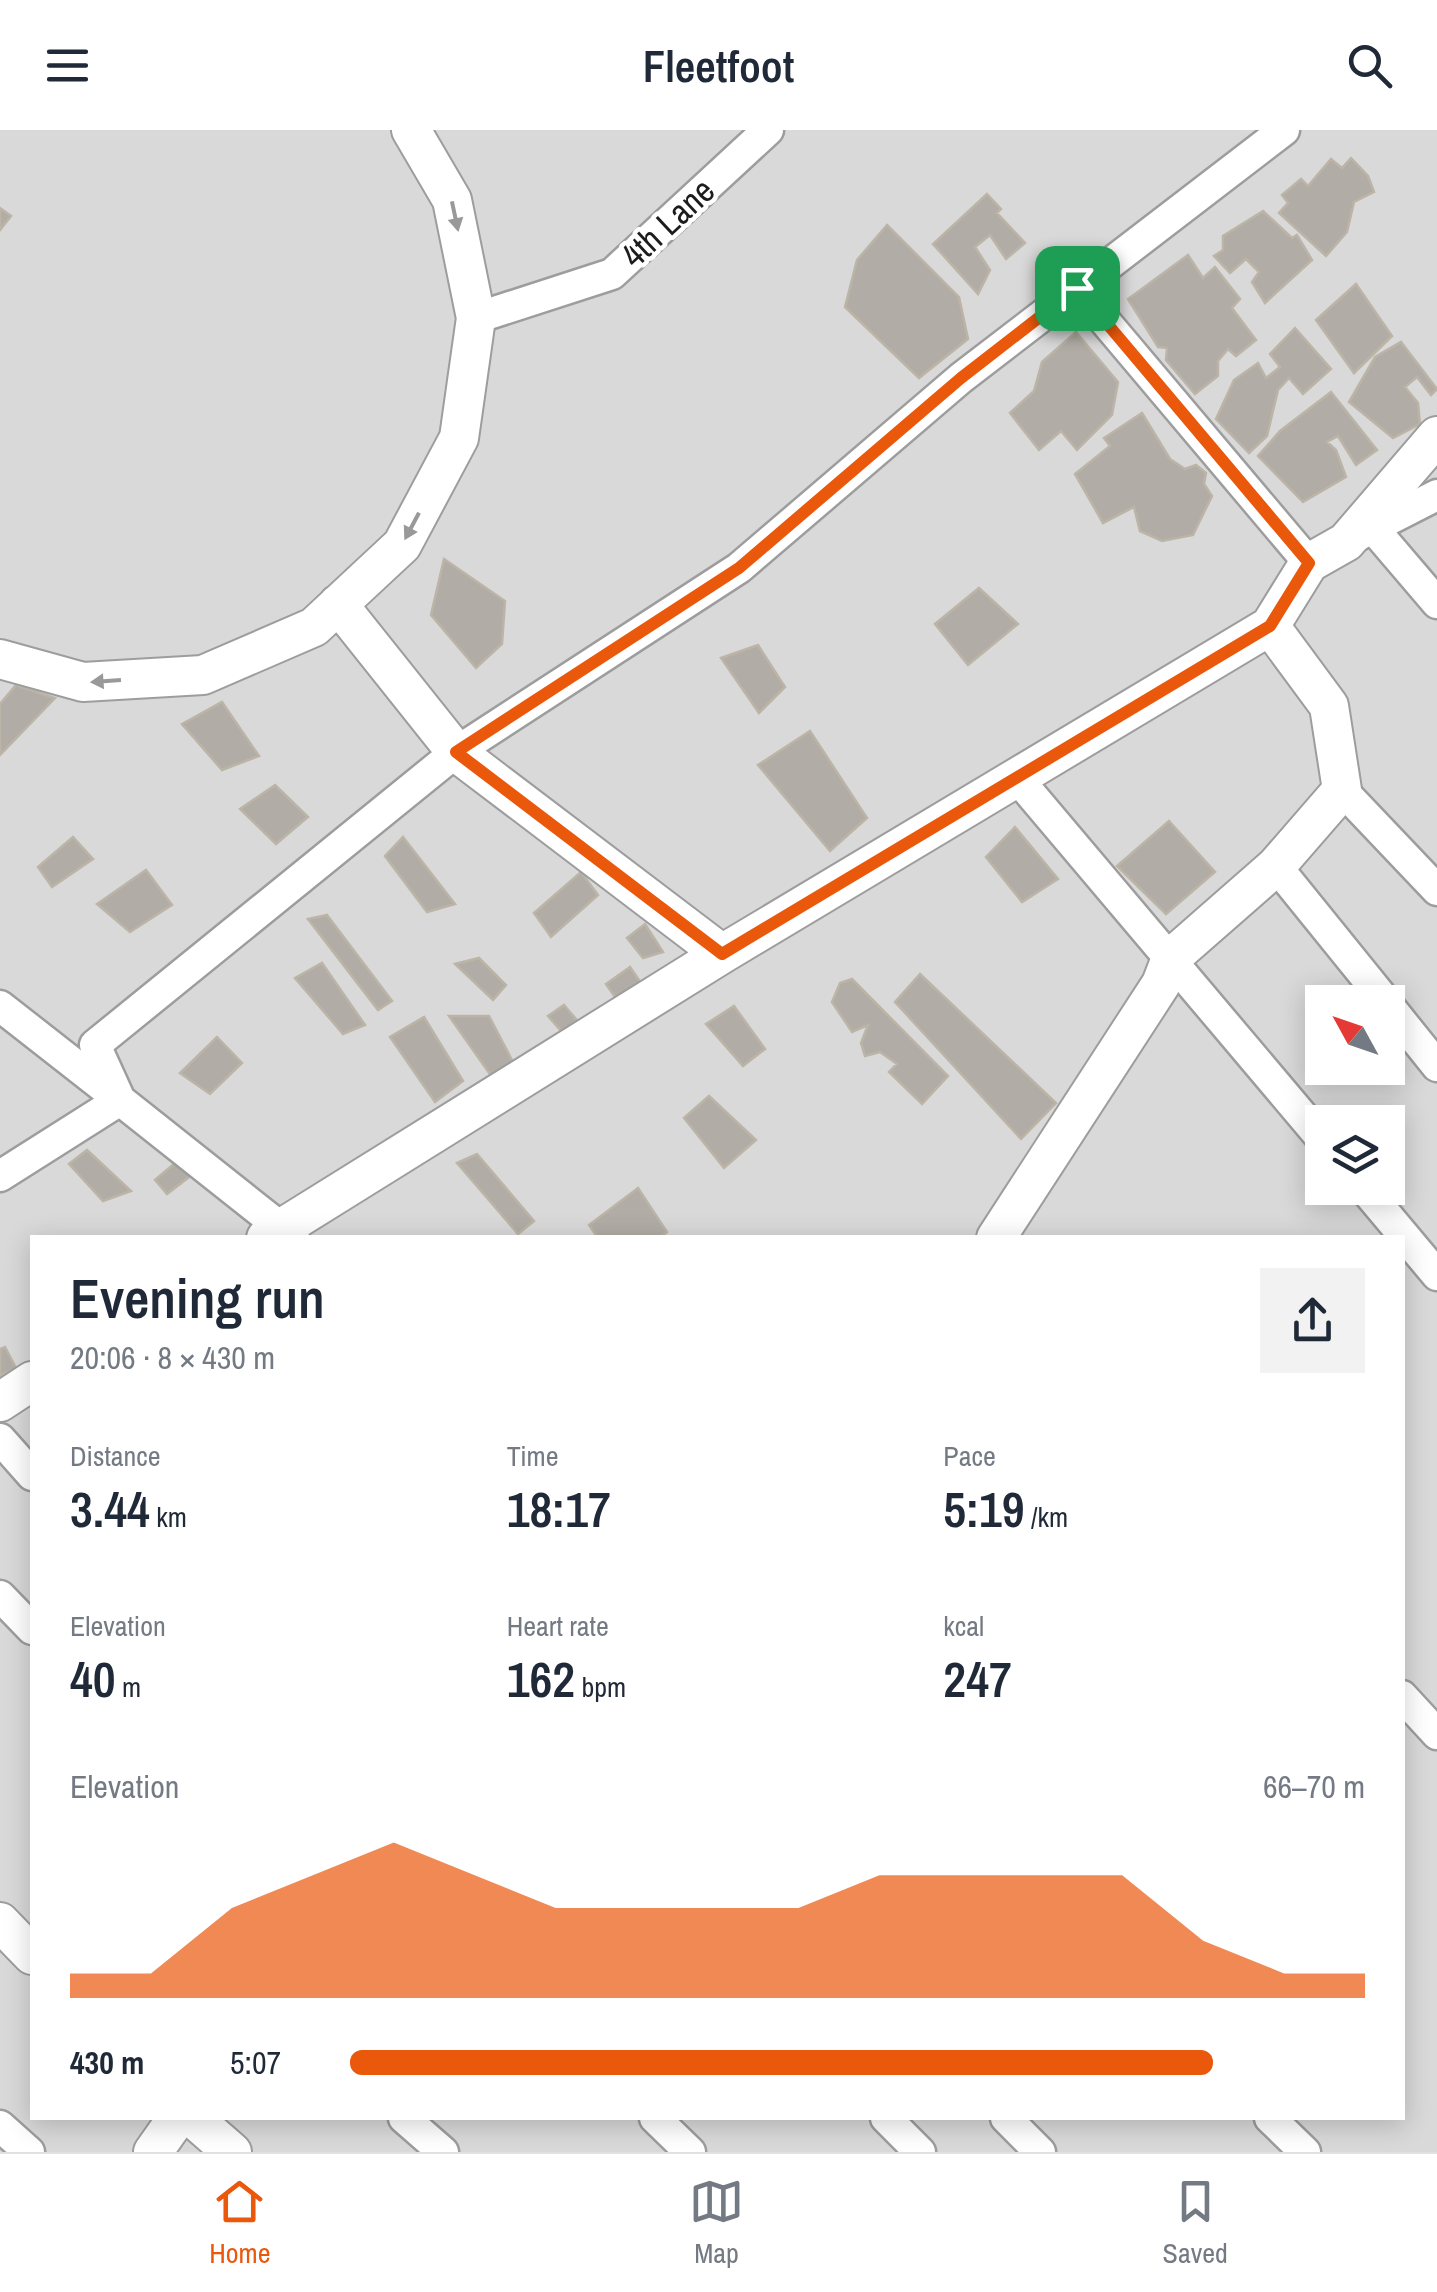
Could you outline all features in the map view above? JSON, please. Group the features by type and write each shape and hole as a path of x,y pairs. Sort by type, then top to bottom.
{"street":[{"path":"0,659 83,682 203,674 314,627 402,545 459,438 476,318 452,200 411,130"},
{"name":"4th Lane","path":"476,318 612,274 768,130"},
{"path":"120,1100 95,1045 456,752 739,568 961,378 1284,130"},
{"path":"1077,288 1309,563"},
{"path":"1360,535 1437,436"},
{"path":"0,1006 281,1234 722,954 1270,626 1309,563 1437,495"},
{"path":"1360,535 1437,603"},
{"path":"338,604 456,752 722,954"},
{"path":"1270,626 1329,706 1342,790 1437,890"},
{"path":"1018,779 1305,1119"},
{"path":"998,1235 1161,984 1171,958 1276,866 1342,790"},
{"path":"1276,866 1372,985"},
{"path":"1405,1026 1437,1066"},
{"path":"0,1176 120,1100"},
{"path":"1378,1205 1404,1235"},
{"path":"1405,1236 1437,1274"},
{"path":"0,1402 30,1382"},
{"path":"0,1438 30,1473"},
{"path":"0,1596 30,1628"},
{"path":"1405,1699 1437,1734"},
{"path":"0,1922 30,1954"},
{"path":"153,2152 176,2120"},
{"path":"195,2120 232,2152"},
{"path":"406,2120 443,2152"},
{"path":"657,2120 690,2152"},
{"path":"888,2120 920,2152"},
{"path":"1008,2120 1040,2152"},
{"path":"1272,2120 1304,2152"},
{"path":"0,2126 29,2152"}],"shaded area":[{"path":"0,130 1437,130 1437,2152 0,2152"}],"building":[{"path":"1351,158 1368,176 1374,192 1354,202 1347,232 1326,256 1279,213 1288,203 1282,195 1301,179 1308,186 1331,159 1342,168"},
{"path":"987,194 1001,209 997,213 1025,243 1006,259 990,235 975,247 990,270 978,294 933,244"},
{"path":"0,208 11,216 0,230"},
{"path":"1263,211 1292,238 1297,235 1312,260 1265,303 1252,282 1259,272 1246,259 1230,273 1214,256 1223,250 1223,236"},
{"path":"887,225 959,297 968,339 919,378 845,307 857,260"},
{"path":"1188,255 1203,278 1215,267 1240,299 1232,308 1256,340 1236,356 1228,349 1218,361 1218,376 1195,394 1166,360 1167,348 1158,347 1128,299"},
{"path":"1356,284 1392,336 1354,373 1316,320"},
{"path":"1295,328 1331,369 1303,394 1289,378 1278,390 1267,436 1249,453 1216,419 1234,380 1258,363 1266,378 1280,367 1270,354"},
{"path":"1076,332 1118,382 1112,415 1077,450 1061,431 1039,450 1010,413 1034,391 1042,362"},
{"path":"1401,342 1437,389 1431,395 1417,377 1405,387 1418,403 1420,424 1393,438 1349,402 1375,357"},
{"path":"1331,392 1377,450 1356,465 1338,436 1327,442 1336,450 1346,477 1303,502 1258,456 1280,431"},
{"path":"1142,413 1170,459 1185,469 1196,465 1206,473 1204,484 1212,496 1193,535 1162,541 1140,531 1134,507 1103,523 1075,474 1110,446 1104,438"},
{"path":"444,559 505,601 502,644 476,668 431,615"},
{"path":"979,588 1018,624 968,665 935,624"},
{"path":"758,645 785,687 759,713 721,658"},
{"path":"16,685 55,698 0,755 0,704"},
{"path":"222,702 259,756 222,770 182,724"},
{"path":"810,731 867,818 830,851 758,765"},
{"path":"275,785 308,817 276,844 240,809"},
{"path":"1169,821 1215,872 1166,914 1117,866"},
{"path":"1015,827 1058,879 1022,902 986,857"},
{"path":"73,837 93,859 52,887 38,867"},
{"path":"403,837 455,904 427,912 385,856"},
{"path":"146,870 172,905 130,932 97,904"},
{"path":"581,872 598,895 551,937 534,913"},
{"path":"327,915 392,1001 378,1010 308,919"},
{"path":"645,924 663,952 643,958 627,938"},
{"path":"479,958 506,985 493,1000 455,964"},
{"path":"322,963 365,1025 343,1034 295,978"},
{"path":"630,967 648,993 622,1007 606,984"},
{"path":"920,974 1056,1103 1021,1139 895,1002"},
{"path":"852,979 948,1076 922,1104 889,1072 897,1064 880,1052 865,1056 861,1043 868,1025 852,1032 832,1002 840,983"},
{"path":"564,1005 581,1025 568,1039 548,1016"},
{"path":"734,1006 765,1049 743,1066 706,1024"},
{"path":"449,1016 489,1016 513,1062 492,1077"},
{"path":"424,1017 463,1081 435,1102 390,1037"},
{"path":"217,1037 242,1063 210,1094 180,1073"},
{"path":"709,1096 756,1140 724,1168 684,1118"},
{"path":"87,1150 131,1191 103,1201 69,1164"},
{"path":"477,1154 534,1221 518,1234 457,1163"},
{"path":"175,1163 193,1174 167,1194 155,1180"},
{"path":"638,1188 667,1232 596,1235 589,1225"},
{"path":"5,1347 16,1368 0,1376 0,1349"}],"route":[{"path":"1077,288 1309,563 1270,626 722,954 456,752 739,568 961,378 1077,288"}]}
